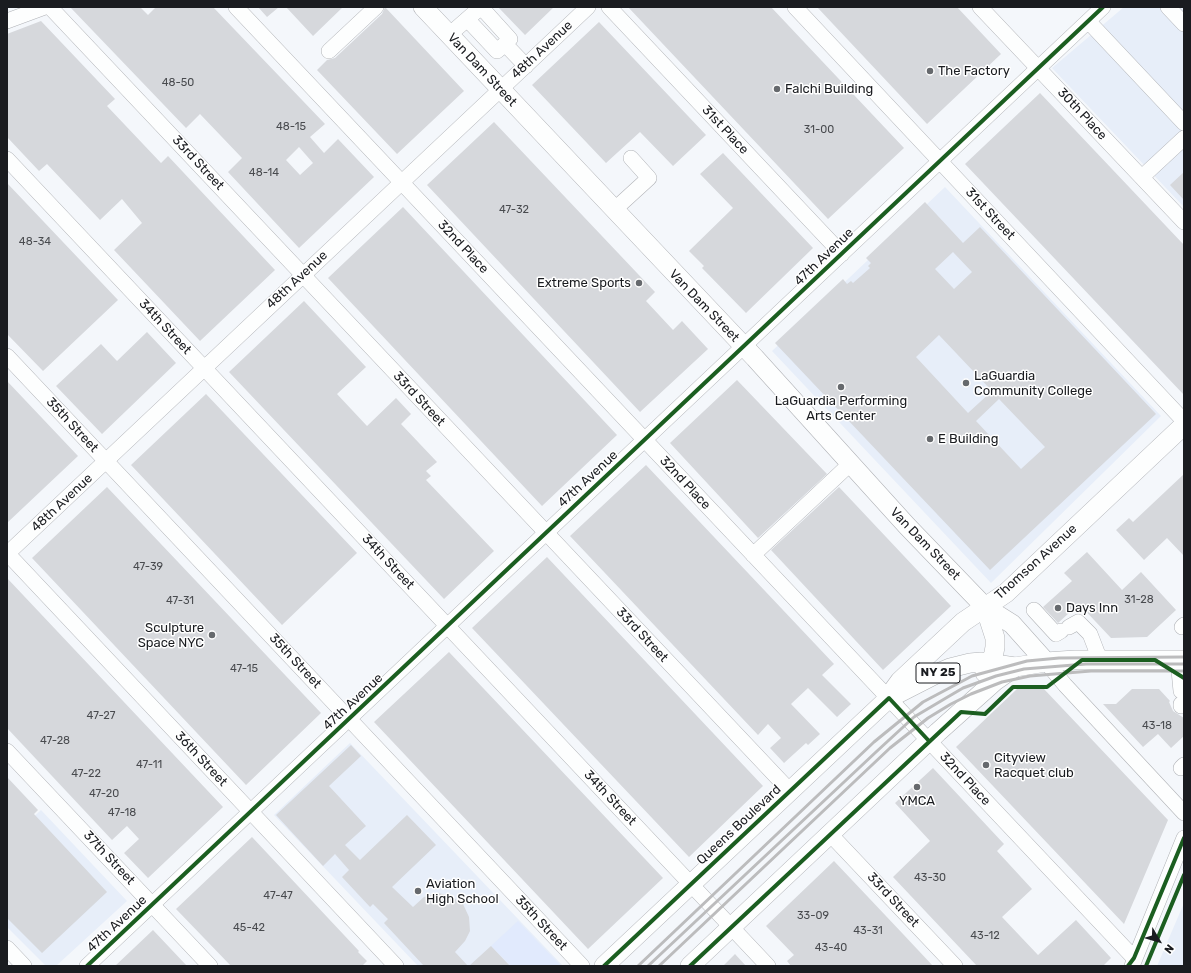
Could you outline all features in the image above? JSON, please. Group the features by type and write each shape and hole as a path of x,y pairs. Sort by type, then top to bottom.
{"main road":[{"name":"Van Dam Street","path":"423,7 744,347 850,464 985,607 1012,624 1046,662"},
{"name":"Thomson Avenue","path":"888,698 900,681 963,622 1006,593 1184,426"},
{"name":"Van Dam Street","path":"985,607 995,638 992,663"},
{"name":"Queens Boulevard","path":"604,966 888,698 950,668 970,663 992,663 1015,667 1046,662 1181,660"},
{"path":"961,712 992,663"},
{"name":"Queens Boulevard","path":"690,966 929,741 995,681 1015,667"}],"street":[{"path":"7,21 45,7"},
{"name":"33rd Street","path":"50,7 790,791"},
{"name":"32nd Place","path":"236,7 929,741 1131,963"},
{"path":"329,51 376,7"},
{"path":"449,35 481,7 510,39 479,67"},
{"name":"48th Avenue","path":"7,554 588,7"},
{"name":"31st Place","path":"609,7 842,254"},
{"name":"31st Street","path":"795,7 1184,421"},
{"name":"30th Place","path":"980,7 1184,222"},
{"name":"47th Avenue","path":"87,966 1103,7"},
{"path":"1168,7 1184,24"},
{"path":"1088,21 1184,124"},
{"path":"501,47 526,66"},
{"path":"1142,177 1184,138"},
{"path":"614,210 649,178 631,158"},
{"name":"34th Street","path":"7,160 768,966"},
{"name":"35th Street","path":"7,356 582,966"},
{"path":"753,555 850,464"},
{"name":"36th Street","path":"7,554 396,966"},
{"path":"1034,610 1056,634 1078,622 1090,634 1100,660"},
{"path":"1181,660 1182,695"},
{"name":"Van Dam Street","path":"1046,662 1065,685 1184,813"},
{"name":"37th Street","path":"10,761 210,966"},
{"name":"33rd Street","path":"830,834 955,966"},
{"path":"1131,963 1184,838"},
{"path":"7,948 24,966"}],"shaded area":[{"path":"1124,7 1184,7 1184,207 1052,68"},
{"name":"LaGuardia Community College","path":"945,187 1161,416 991,583 772,351"},
{"name":"Aviation High School","path":"350,743 563,966 418,966 274,815"},
{"path":"41,810 127,901 56,966 46,966 7,927 7,842"},
{"path":"1184,903 1184,966 1157,966"},
{"path":"518,921 561,966 510,966 491,946"}],"building":[{"path":"70,7 140,7 148,15 156,7 213,7 325,124 310,137 324,153 338,139 374,177 299,248 228,172 242,158 200,114 186,128","holes":["299,147 313,163 300,175 286,160"]},
{"path":"258,7 279,7 267,17"},
{"path":"286,7 343,7 313,36"},
{"path":"385,7 464,91 397,154 317,70 327,60 335,58 382,14"},
{"path":"498,7 554,7 525,35"},
{"name":"Falchi Building","path":"628,7 771,7 904,148 828,219"},
{"name":"The Factory","path":"817,7 957,7 1001,54 927,124"},
{"path":"41,21 115,99 107,106 161,163 168,156 275,270 200,341 114,250 142,223 122,199 100,220 47,164 39,171 7,137 7,34"},
{"path":"599,22 706,135 673,166 640,132 606,163 532,85"},
{"path":"1040,93 1184,245 1184,395 965,164"},
{"path":"494,122 655,292 646,301 673,330 682,321 708,349 640,412 427,185"},
{"path":"723,153 813,248 746,313 702,268 704,266 689,251 733,208 700,174"},
{"path":"1184,172 1184,200 1170,185"},
{"path":"7,183 118,300 43,371 7,334"},
{"name":"LaGuardia Community College","path":"925,202 963,243 980,227 1156,414 990,570 775,343 843,279 847,284 851,281 853,283 870,268 868,266 871,263 866,258","holes":["953,252 972,272 954,289 935,269","939,335 992,391 968,413 916,357","999,399 1045,447 1021,469 976,421"]},
{"path":"403,207 617,435 542,506 328,278"},
{"path":"304,301 366,367 337,394 367,426 396,398 411,414 401,424 437,462 426,471 431,476 426,480 494,551 444,599 229,372"},
{"path":"147,332 176,363 102,434 56,386 101,344 117,361"},
{"path":"737,380 827,474 758,538 670,443"},
{"path":"7,381 78,456 7,523"},
{"path":"206,394 357,553 282,625 131,465"},
{"path":"646,465 834,664 822,675 851,704 837,717 808,688 791,704 820,734 808,745 806,743 784,763 770,748 781,738 768,724 758,735 570,536"},
{"path":"1184,474 1184,556 1167,538 1144,560 1116,530 1129,518 1133,522"},
{"path":"107,487 321,713 246,785 32,558"},
{"path":"839,487 951,606 883,670 771,550"},
{"path":"1087,552 1122,590 1141,572 1176,610 1147,637 1111,638 1079,604 1058,623 1043,607 1072,581 1064,573"},
{"path":"547,557 763,786 689,857 472,628"},
{"path":"7,578 223,807 148,878 124,853 139,839 127,826 112,840 7,728"},
{"path":"449,652 663,878 588,949 374,722"},
{"path":"1017,689 1044,689 1168,820 1124,924 956,747"},
{"path":"1132,689 1159,689 1170,701 1169,702 1173,711 1184,718 1184,736 1171,748 1158,734 1143,747 1103,704 1116,704"},
{"path":"351,745 361,756 329,786 366,826 345,845 360,860 407,815 436,845 392,887 413,907 424,897 438,893 451,896 463,904 469,917 470,931 465,941 455,952 468,966 424,966 384,923 388,919 373,904 370,907 342,877 349,870 335,854 323,866 276,815"},
{"path":"933,768 1004,844 997,851 1032,889 1002,917 1038,955 1076,920 1111,958 1103,966 977,966 893,877 930,841 895,803"},
{"path":"7,777 38,810 34,814 107,892 42,953 7,918"},
{"path":"252,837 359,951 358,952 367,961 362,966 231,966 176,909"},
{"path":"834,861 933,966 791,966 787,961 794,955 766,926"},
{"path":"153,930 187,966 115,966"},
{"path":"491,946 510,966 469,966"},
{"path":"735,954 746,966 723,966"}],"railway":[{"path":"638,966 874,742 923,702 972,676 1027,661 1059,658 1184,657"},
{"path":"648,966 914,717 963,688 996,676 1024,669 1086,664 1184,664"},
{"path":"659,966 890,748 928,718 951,704 971,694 1002,682 1030,676 1091,671 1184,671"}],"cycle path":[{"path":"87,966 1103,7"},
{"path":"690,966 961,712 985,714 1013,687 1047,687 1082,660 1155,660 1184,678"},
{"path":"604,966 889,698 929,741"},
{"path":"1128,966 1134,958 1184,838"},
{"path":"1146,966 1184,875"}],"place":[{"name":"The Factory","path":"930,71"},
{"name":"Falchi Building","path":"777,89"},
{"name":"Extreme Sports","path":"639,283"},
{"name":"LaGuardia Community College","path":"966,383"},
{"name":"LaGuardia Performing Arts Center","path":"841,387"},
{"name":"E Building","path":"930,439"},
{"name":"Days Inn","path":"1058,608"},
{"name":"Sculpture Space NYC","path":"212,635"},
{"name":"Cityview Racquet club","path":"986,765"},
{"name":"YMCA","path":"917,787"},
{"name":"Aviation High School","path":"418,891"}]}
